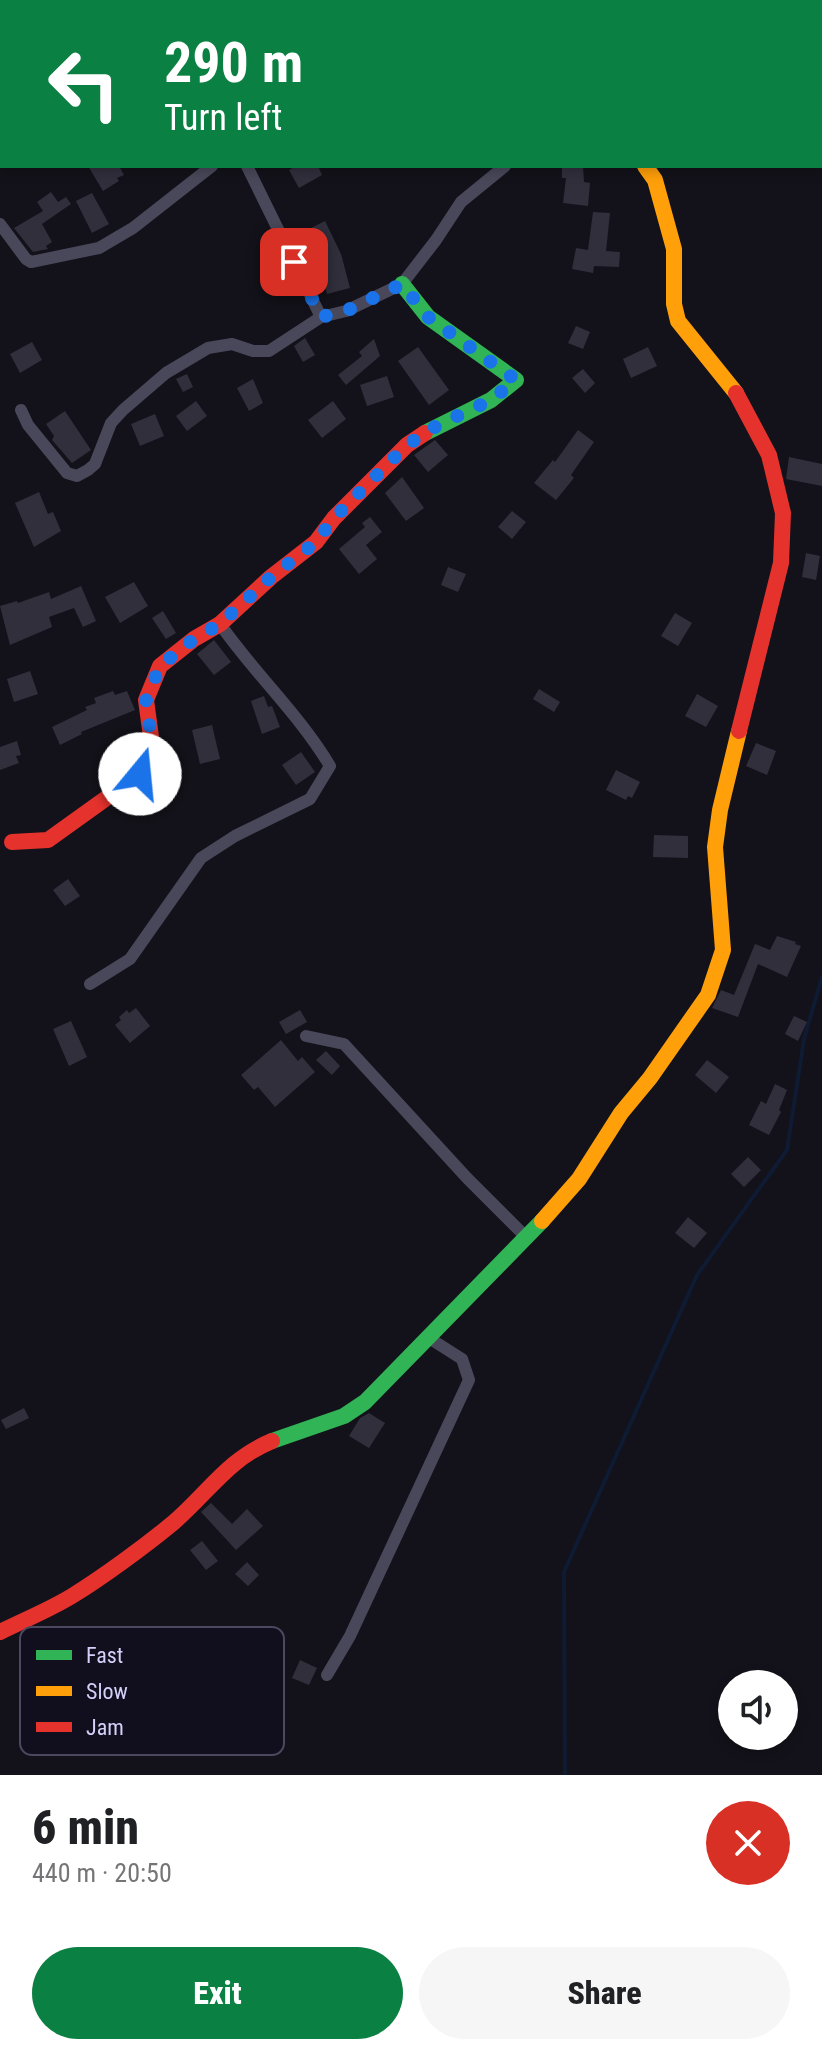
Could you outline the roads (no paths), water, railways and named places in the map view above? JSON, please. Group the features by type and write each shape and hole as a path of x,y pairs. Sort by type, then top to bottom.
{"street":[{"path":"0,224 31,262 84,253 133,228 209,168"},
{"path":"248,168 321,317"},
{"path":"21,410 28,425 61,466 67,473 77,476 95,464 111,423 166,373 208,348 232,344 253,351 269,351 321,317 346,311 402,284 461,202 503,168"},
{"path":"0,1632 72,1596 172,1524 211,1488 232,1463 252,1449 300,1429 344,1416 365,1402 527,1238 579,1179 621,1113 650,1078 708,995 723,950 715,847 720,810 781,563 783,513 769,455 739,396 678,321 674,304 674,249 655,180 646,168"},
{"path":"12,842 48,840 140,774 151,737 146,700 160,666 194,639 220,624 271,577 316,542 334,518 407,445 438,425 491,400 516,380 428,317 402,284"},
{"path":"90,984 130,959 201,858 235,836 310,799 330,766 313,737 238,650 220,624"},
{"path":"306,1036 344,1044 467,1178 527,1238"},
{"path":"327,1675 350,1636 469,1380 462,1359 429,1338"}],"waterway":[{"path":"565,1775 564,1572 697,1275 787,1150 804,1039 822,977"}]}
